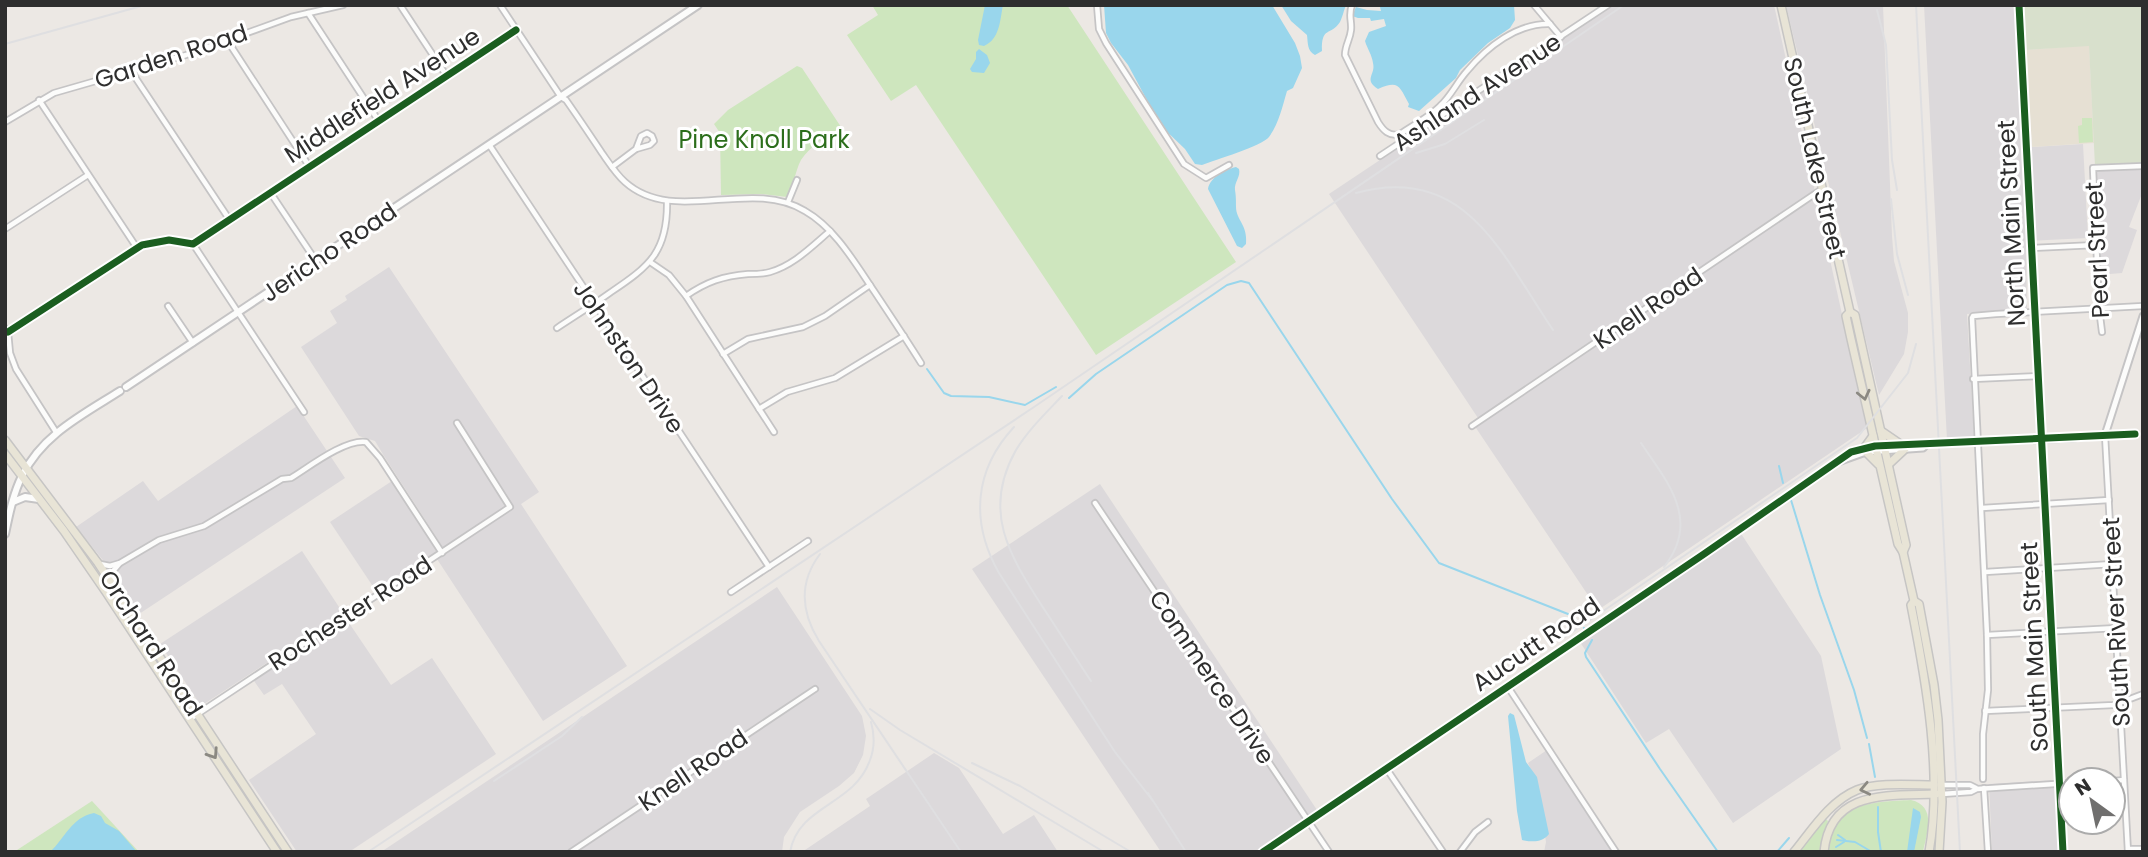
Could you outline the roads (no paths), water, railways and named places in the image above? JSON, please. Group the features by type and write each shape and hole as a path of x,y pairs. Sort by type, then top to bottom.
{"main road":[{"name":"Jericho Road","path":"5,534 22,476 41,447 55,432 490,146 698,5"},
{"name":"South Lake Street","path":"1781,5 1850,312 1855,315 1885,448 1884,465"},
{"name":"South Lake Street","path":"1850,312 1846,316 1876,448 1884,465 1906,545 1903,552 1914,601 1911,606 1927,697 1942,828 1939,852"},
{"path":"1873,435 1866,449 1884,465 1903,447 1881,431"},
{"name":"Orchard Road","path":"5,440 98,563 288,852"},
{"name":"Orchard Road","path":"5,454 107,592 277,852"},
{"path":"13,502 25,497 39,499"},
{"path":"1794,852 1840,799 1857,790 1903,785 1937,790"},
{"name":"South Lake Street","path":"1929,852 1937,790"},
{"path":"1824,852 1826,836 1845,808 1871,798 1937,790"}],"street":[{"name":"Garden Road","path":"5,122 38,100 54,93 186,55 291,17 343,5"},
{"path":"400,5 446,75"},
{"path":"500,5 561,97 566,100 621,179 645,194 667,201 758,197 788,202 812,215 830,231 870,285 921,363"},
{"path":"1097,5 1100,29 1106,43 1184,164 1206,178 1229,165"},
{"path":"1352,5 1349,14 1351,32 1345,45 1345,55 1378,122 1385,131 1394,135 1400,134 1440,107 1467,70 1496,43 1524,27 1550,24"},
{"path":"1534,5 1561,37"},
{"name":"Ashland Avenue","path":"1380,156 1608,5"},
{"name":"North Main Street","path":"2019,5 2041,440"},
{"path":"308,13 378,120"},
{"name":"Middlefield Avenue","path":"193,244 516,30"},
{"path":"227,40 309,166"},
{"path":"131,71 229,219"},
{"path":"38,100 136,248"},
{"name":"Johnston Drive","path":"490,146 769,567"},
{"path":"612,167 636,149"},
{"name":"Pearl Street","path":"2102,332 2093,169 2143,166"},
{"path":"5,229 88,175"},
{"path":"788,202 797,180"},
{"name":"Knell Road","path":"1472,426 1823,188"},
{"path":"270,192 316,261"},
{"path":"557,328 637,275 650,262 664,234 667,201"},
{"path":"686,296 723,276 767,273 786,266 830,231"},
{"path":"55,432 16,369 10,353 7,330 136,248 162,240 193,244 304,412"},
{"path":"2032,248 2096,245"},
{"path":"650,262 669,275 686,296 774,432"},
{"path":"723,354 748,339 803,327 825,316 870,285"},
{"path":"169,306 193,343"},
{"path":"1983,779 1983,733 1988,690 1987,635 1971,320 1973,316 2143,306"},
{"path":"2135,434 2105,435 2143,316"},
{"path":"759,409 787,392 835,378 904,336"},
{"path":"1973,379 2037,376"},
{"name":"Rochester Road","path":"190,719 510,507 457,423"},
{"name":"Aucutt Road","path":"1264,852 1838,462 1866,449 1923,443 1956,446 1958,443 2105,435"},
{"name":"South River Street","path":"2105,435 2123,766"},
{"name":"South Main Street","path":"2041,440 2059,766"},
{"path":"112,585 114,570 143,548 204,526 282,479 291,478 347,445 359,441 371,446 442,553"},
{"path":"1982,508 2109,500"},
{"name":"Commerce Drive","path":"1095,503 1329,852"},
{"path":"731,592 808,541"},
{"path":"98,563 110,566 120,563"},
{"path":"1984,572 2113,564"},
{"path":"1987,635 2117,628"},
{"path":"1508,687 1616,852"},
{"name":"Knell Road","path":"571,852 815,689"},
{"path":"1985,711 2113,705 2143,694"},
{"path":"1386,768 1443,852"},
{"path":"1937,790 1970,785 1977,789 2057,784"},
{"path":"1984,788 1988,852"},
{"path":"1460,852 1475,832 1488,822"},
{"name":"South River Street","path":"2127,833 2128,851"},
{"path":"2128,851 2143,849"}],"water":[{"path":"985,5 1003,5 996,34 984,46 979,45 978,40"},
{"path":"1104,5 1272,5 1295,43 1302,68 1293,88 1287,91 1278,121 1269,137 1238,153 1202,165 1195,164 1185,149 1161,126 1128,65 1111,43 1106,33"},
{"path":"1281,5 1346,5 1340,22 1325,35 1322,51 1315,55 1309,49 1307,35 1291,21"},
{"path":"1375,5 1514,5 1515,20 1510,28 1488,43 1460,70 1456,78 1419,111 1408,107 1409,104 1398,86 1390,85 1378,89 1371,82 1373,63 1365,41 1369,32 1386,26 1384,19 1371,21 1370,18 1352,16 1356,7 1381,11 1380,7"},
{"path":"979,49 987,55 990,63 984,73 972,72 970,69"},
{"path":"1236,167 1239,169 1235,187 1237,212 1246,237 1246,244 1242,248 1237,246 1208,189 1215,178"},
{"path":"1510,713 1514,715 1526,762 1537,777 1549,834 1540,840 1522,840 1508,716"},
{"path":"1913,808 1920,812 1921,817 1914,852 1907,852"},
{"path":"94,813 119,831 137,852 50,852 74,823"}],"waterway":[{"path":"1069,398 1096,374 1227,285 1241,281 1249,283 1392,499 1439,563 1568,614 1581,624"},
{"path":"927,369 944,393 951,396 989,397 1025,405 1056,387"},
{"path":"1779,466 1783,483"},
{"path":"1791,500 1820,595 1854,690 1867,738"},
{"path":"1592,640 1585,653 1586,657 1718,852"},
{"path":"1869,744 1875,777"},
{"path":"1878,807 1881,852"},
{"path":"1838,835 1845,840"},
{"path":"1777,852 1789,838"},
{"path":"1837,840 1855,842 1872,852"},
{"path":"1836,847 1844,842"}],"railway":[{"path":"5,44 145,5"},
{"path":"368,852 1034,407 1624,5"},
{"path":"1916,5 1960,852"},
{"path":"1877,10 1886,45 1892,160 1897,190"},
{"path":"1416,153 1445,144 1484,120"},
{"path":"1356,193 1394,187 1426,191 1453,203 1477,222 1497,246 1553,330"},
{"path":"1891,199 1897,254 1908,295"},
{"path":"1565,637 1857,438 1908,373 1916,344"},
{"path":"1062,396 1016,450 1006,472 1001,494 1001,514 1004,533 1020,571 1091,681"},
{"path":"1014,427 991,461 984,479 980,516 990,554 999,573 1115,752 1153,801"},
{"path":"1641,443 1670,487 1680,518 1680,533 1675,550 1664,567"},
{"path":"820,554 808,575 806,586 806,608 813,630 961,852"},
{"path":"870,709 900,730 1104,852"},
{"path":"494,781 562,736 582,717"},
{"path":"790,852 795,836 804,824 852,787 862,775 873,751 871,722"},
{"path":"972,763 1020,786 1131,852"},
{"path":"1148,793 1186,852"}],"park label":[{"name":"Pine Knoll Park","path":"764,139"}]}
